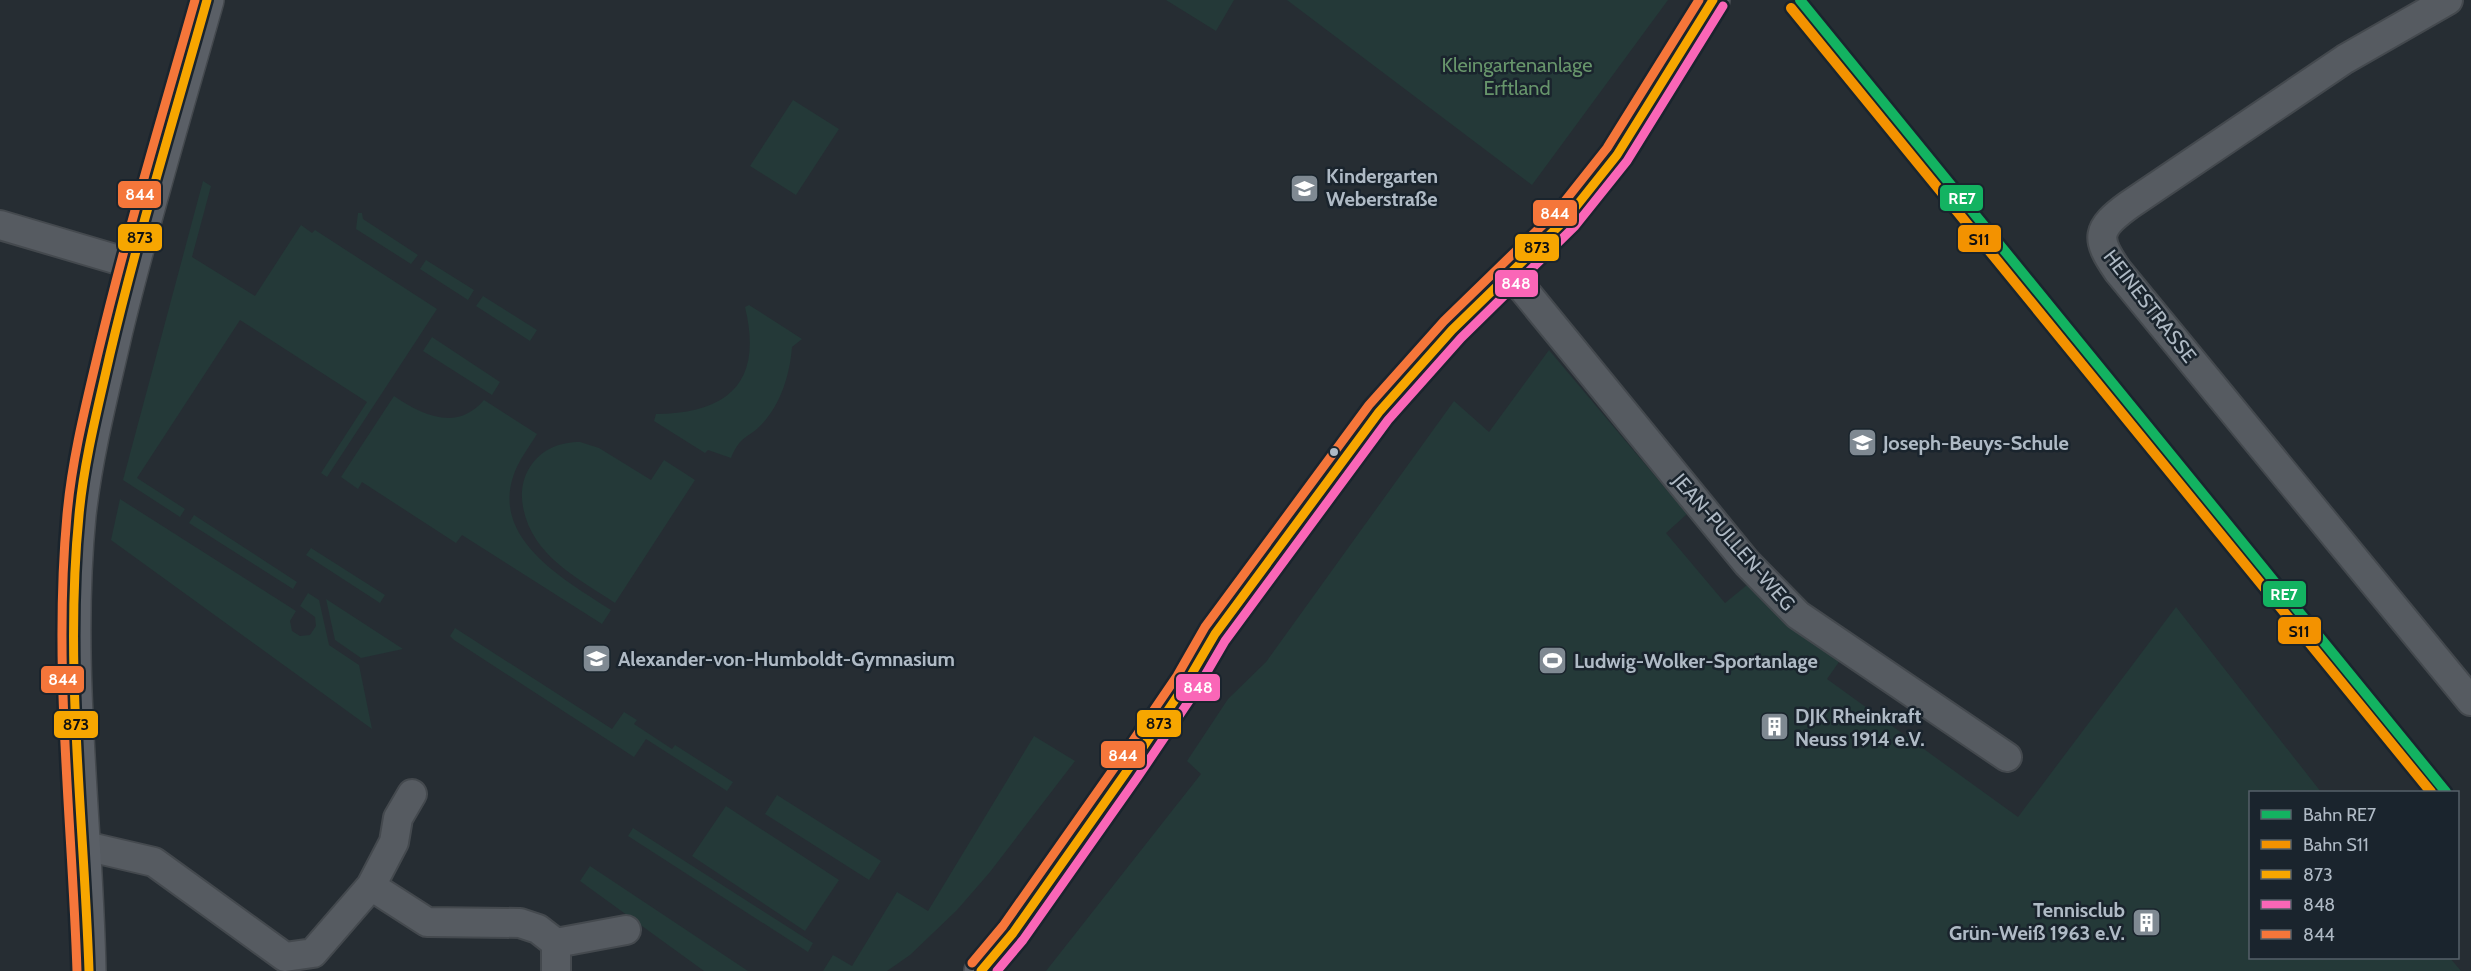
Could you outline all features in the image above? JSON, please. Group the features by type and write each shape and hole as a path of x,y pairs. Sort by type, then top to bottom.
{"main road":[{"path":"89,971 86,881 81,845 74,642 79,519 95,423 132,264 207,0"},
{"path":"981,971 1013,933 1127,771 1221,626 1379,412 1452,330 1566,219 1617,155 1713,0"}],"street":[{"name":"HEINESTRASSE","path":"2448,0 2344,59 2139,199 2105,226 2100,239 2103,250 2118,271 2471,701"},
{"path":"0,225 132,264"},
{"name":"JEAN-PULLEN-WEG","path":"1510,273 1746,563 1777,597 1798,615 2007,757"},
{"path":"81,845 154,862 285,957 314,953 370,886 394,842 398,818 412,795"},
{"path":"370,886 428,922 520,923 538,929 556,943 626,930"},
{"path":"556,943 556,971"}],"green space":[{"path":"1166,0 1234,0 1216,31"},
{"name":"Kleingartenanlage Erftland","path":"1287,0 1668,0 1532,185"},
{"path":"793,100 839,129 796,195 750,166"},
{"path":"203,181 211,186 192,257 255,296 301,225 312,233 315,230 437,309 327,477 321,473 367,402 240,320 137,478 185,509 180,517 123,480"},
{"path":"358,213 362,213 363,219 418,255 411,264 356,229"},
{"path":"426,260 474,290 468,300 420,269"},
{"path":"483,296 537,330 530,341 476,306"},
{"path":"749,305 802,339 792,347 783,388 769,416 742,441 731,458 708,450 705,453 654,421 656,414 704,407 721,399 735,388 744,373 749,355 749,333 745,307"},
{"path":"432,337 500,382 492,395 423,351"},
{"name":"Ludwig-Wolker-Sportanlage","path":"1549,350 1687,514 1666,533 1725,603 1747,585 1766,605 1841,659 1827,679 2018,817 2176,607 2320,791 2249,791 2249,959 2451,959 2461,971 1046,971 1201,774 1187,761 1228,699 1266,662 1454,401 1489,432"},
{"path":"394,396 428,414 451,418 474,410 484,400 537,434 514,474 509,498 513,519 523,538 537,556 574,586 611,610 602,624 462,535 456,543 362,482 358,489 341,477"},
{"path":"580,442 599,448 651,480 664,460 695,480 615,603 572,575 546,552 528,524 523,507 524,479 537,458 553,447"},
{"path":"120,499 296,611 290,621 292,631 300,636 310,635 316,626 315,617 300,606 308,593 319,600 329,645 359,665 372,729 111,540"},
{"path":"194,515 297,582 293,589 189,523"},
{"path":"311,548 385,595 380,603 306,555"},
{"path":"326,599 403,649 361,658 335,640"},
{"path":"455,628 612,729 624,712 637,720 634,724 672,749 675,745 733,782 727,791 646,739 634,757 454,640 450,636"},
{"path":"1034,736 1075,761 990,872 957,910 910,955 887,971 823,971 833,955 852,966 897,892 928,911"},
{"path":"777,795 881,861 869,880 765,814"},
{"path":"726,806 839,880 805,931 692,856"},
{"path":"633,828 813,943 808,952 628,836"},
{"path":"590,866 748,971 704,971 580,881"}],"rail line":[{"name":"RE7","path":"1800,0 2445,791"},
{"name":"S11","path":"1791,8 2430,791"}],"transit line":[{"name":"844","path":"77,971 65,743 62,629 63,572 69,494 89,390 110,305 195,0"},
{"name":"873","path":"89,971 74,686 75,572 81,495 92,434 121,309 207,0"},
{"name":"844","path":"972,963 1003,926 1117,764 1177,676 1205,627 1369,405 1444,321 1557,211 1607,148 1699,0"},
{"name":"873","path":"981,971 1013,933 1127,771 1187,682 1215,634 1379,412 1452,330 1566,219 1617,155 1713,0"},
{"name":"848","path":"997,971 1023,940 1137,778 1197,689 1225,641 1388,420 1461,338 1575,226 1627,161 1723,6"}],"place":[{"name":"Kindergarten Weberstraße","path":"1305,188"},
{"name":"Joseph-Beuys-Schule","path":"1862,443"},
{"name":"Alexander-von-Humboldt-Gymnasium","path":"597,659"},
{"name":"Ludwig-Wolker-Sportanlage","path":"1553,661"},
{"name":"DJK Rheinkraft Neuss 1914 e.V.","path":"1774,727"},
{"name":"Tennisclub Grün-Weiß 1963 e.V.","path":"2146,922"}]}
